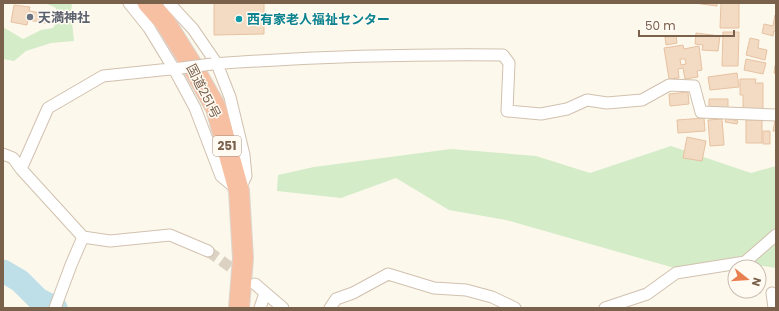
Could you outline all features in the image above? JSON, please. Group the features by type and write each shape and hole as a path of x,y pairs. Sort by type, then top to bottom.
{"highway":[{"name":"国道251号","path":"148,3 165,22 216,108 239,191 243,258 239,308"}],"street":[{"path":"129,3 177,69 195,108 221,176 239,191 246,176 244,155 230,97 215,64 193,29 169,3"},
{"path":"21,169 48,108 103,76 215,64 274,60 432,54 503,55 509,62 507,111 541,114 567,109 587,100 607,103 642,100 668,85 694,86 701,112 776,115"},
{"path":"3,154 13,158 21,169 83,237 110,242 170,235 208,251"},
{"path":"605,308 647,294 676,273 745,262 776,235"},
{"path":"56,306 83,237"},
{"path":"330,308 336,299 353,293 388,274 434,288 466,290 492,297 515,308"},
{"path":"255,284 283,308"},
{"path":"260,308 265,293"},
{"path":"772,293 774,308"}],"green space":[{"path":"45,3 72,3 71,12 74,41 51,43 26,51 14,61 3,59 3,27 23,39 41,30 53,28 56,23 56,8"},
{"path":"671,146 751,173 776,166 776,268 767,267 767,259 727,259 727,267 678,269 506,220 449,210 396,178 341,198 277,191 278,175 314,167 451,149 536,156 590,173"}],"building":[{"name":"西有家老人福祉センター","path":"214,3 264,3 264,34 214,35"},
{"path":"694,3 717,3 717,6"},
{"path":"721,3 739,3 739,28 720,28"},
{"name":"天満神社","path":"14,5 30,7 29,11 48,14 46,23 28,20 27,25 11,22"},
{"path":"775,15 776,32 774,31 773,36 762,33 764,24 773,26"},
{"path":"723,32 739,32 738,66 722,66"},
{"path":"696,33 720,36 718,51 702,50 703,45 695,44"},
{"path":"676,36 677,43 666,45 665,37"},
{"path":"750,38 759,40 758,48 767,50 765,60 746,55"},
{"path":"683,45 684,49 699,46 702,70 697,71 698,77 685,79 683,68 678,69 679,78 669,79 664,48","holes":["680,59 685,59 686,64 681,65"]},
{"path":"746,59 766,63 763,74 744,70"},
{"path":"776,65 776,74 774,73"},
{"path":"737,73 739,87 710,90 708,77"},
{"path":"740,79 756,79 755,83 763,83 763,110 743,110 743,95 740,95"},
{"path":"688,92 689,104 670,106 669,94"},
{"path":"709,99 728,99 728,109 709,109"},
{"path":"704,118 705,131 678,133 677,120"},
{"path":"726,118 738,121 737,124 725,122"},
{"path":"722,119 724,145 710,146 708,120"},
{"path":"746,120 762,120 762,143 746,143"},
{"path":"775,120 776,131 773,131"},
{"path":"763,131 770,131 770,144 763,144"},
{"path":"687,137 706,141 702,161 683,158"}],"waterway":[{"path":"3,271 20,281 38,299 56,308"}],"tunnel":[{"path":"208,251 244,277"}],"place":[{"name":"天満神社","path":"30,17"},
{"name":"西有家老人福祉センター","path":"239,19"}]}
